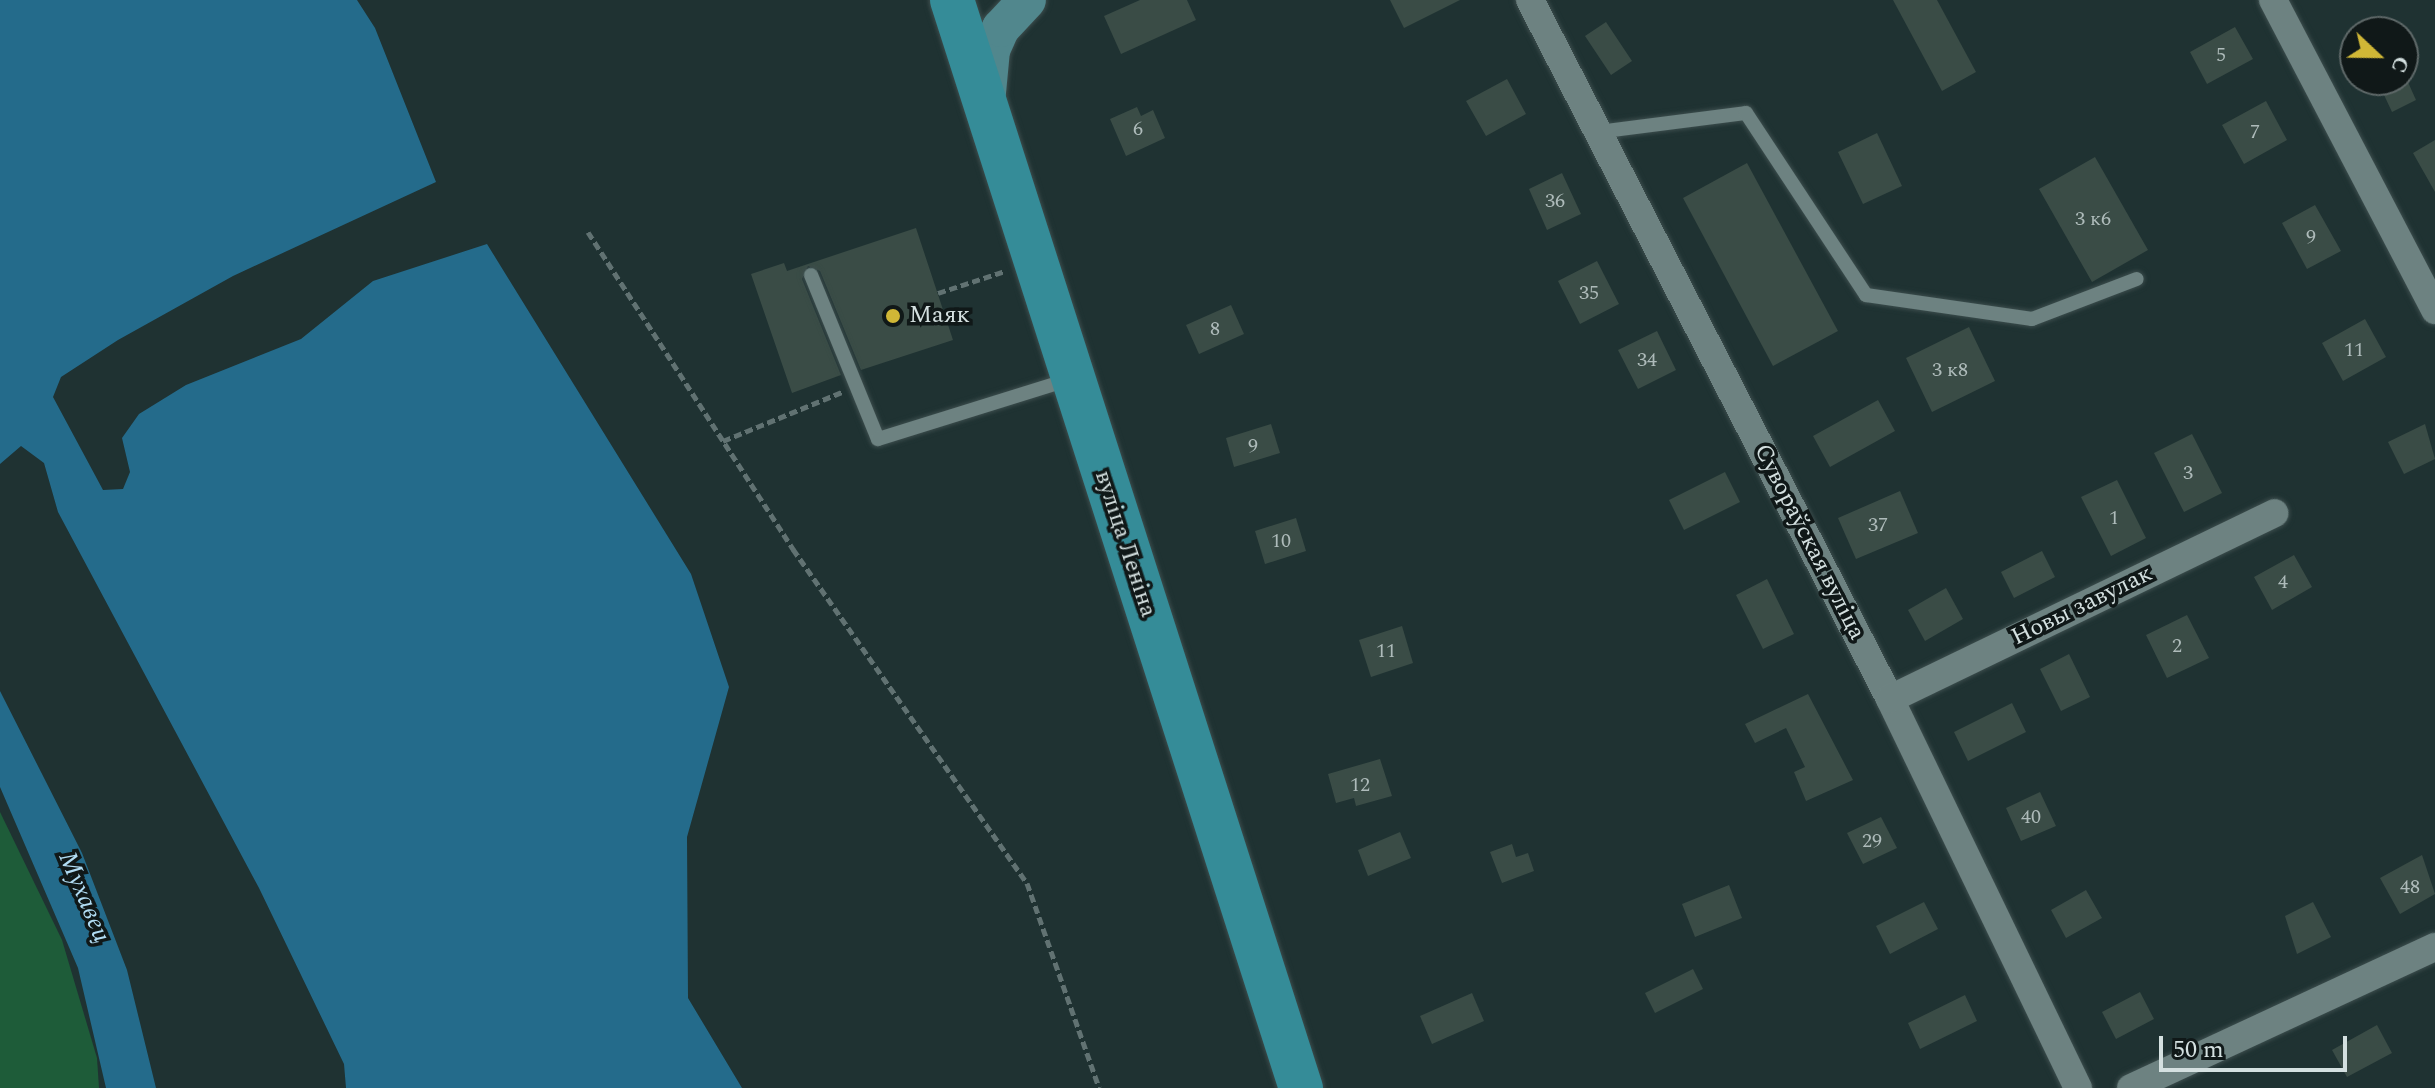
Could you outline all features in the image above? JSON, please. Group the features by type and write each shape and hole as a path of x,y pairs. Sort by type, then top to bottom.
{"main road":[{"name":"вуліца Леніна","path":"955,10 1301,1088"}],"street":[{"path":"955,10 1004,0"},
{"path":"987,109 991,50 1001,28 1027,0"},
{"name":"Сувораўская вуліца","path":"1530,0 1890,699 2078,1088"},
{"path":"2273,0 2435,310"},
{"name":"Новы завулак","path":"1890,699 2274,513"},
{"path":"2131,1088 2435,947"}],"lane":[{"path":"1598,132 1746,113 1866,295 2032,319 2137,279"},
{"path":"811,275 854,387 878,439 1071,379"}],"path":[{"path":"588,232 723,441 1027,883 1099,1088"},
{"path":"938,293 1005,272 1000,257"},
{"path":"723,441 854,387"}],"green space":[{"path":"0,812 62,940 97,1058 99,1088 0,1088"}],"water":[{"path":"0,0 357,0 375,28 436,182 233,276 118,340 61,377 53,397 103,490 123,489 130,472 122,438 139,414 186,385 301,339 373,281 487,244 691,574 729,687 687,837 688,998 742,1088 346,1088 344,1064 259,888 58,512 44,463 21,446 0,464"},
{"name":"Мухавец","path":"0,691 82,853 127,970 156,1088 106,1088 78,968 0,787"}],"building":[{"path":"1140,0 1187,0 1196,20 1121,54 1104,16"},
{"path":"1390,0 1460,0 1404,28"},
{"path":"1893,0 1937,0 1976,72 1942,91"},
{"path":"1606,22 1632,61 1611,75 1585,36"},
{"path":"2235,27 2253,59 2207,84 2190,52"},
{"path":"1507,79 1526,114 1486,136 1466,101"},
{"path":"2384,96 2414,96 2416,100 2392,112"},
{"path":"2266,101 2287,140 2244,164 2222,125"},
{"path":"1137,107 1141,116 1153,110 1165,138 1126,156 1110,119"},
{"path":"1877,133 1902,186 1863,204 1838,152"},
{"path":"2435,140 2435,192 2413,153"},
{"path":"2095,157 2148,250 2092,282 2039,189"},
{"path":"1747,163 1838,331 1773,366 1683,198"},
{"path":"1562,173 1581,214 1547,230 1529,189"},
{"path":"2315,205 2341,251 2307,269 2282,223"},
{"name":"Маяк","path":"916,228 953,340 861,370 820,271 808,266 802,279 841,375 792,393 751,274 784,263 787,271"},
{"path":"1597,261 1619,304 1580,324 1558,281"},
{"path":"1231,305 1244,334 1199,354 1186,325"},
{"path":"2365,319 2386,357 2343,381 2322,343"},
{"path":"1969,327 1995,381 1932,412 1906,358"},
{"path":"1657,331 1676,370 1638,389 1618,350"},
{"path":"1878,400 1895,431 1830,467 1813,436"},
{"path":"1271,424 1280,453 1234,467 1226,438"},
{"path":"2425,424 2435,459 2404,474 2388,442"},
{"path":"2192,434 2222,493 2184,512 2154,453"},
{"path":"1725,472 1740,502 1684,530 1669,500"},
{"path":"2117,480 2146,538 2111,556 2081,497"},
{"path":"1900,491 1918,533 1856,559 1838,518"},
{"path":"1296,518 1306,551 1265,564 1255,531"},
{"path":"2042,551 2055,577 2014,598 2001,572"},
{"path":"2294,555 2312,587 2272,610 2254,577"},
{"path":"1767,579 1794,634 1763,649 1736,595"},
{"path":"1946,588 1963,619 1925,641 1908,610"},
{"path":"2187,615 2209,658 2167,678 2146,635"},
{"path":"1402,626 1413,663 1371,677 1359,640"},
{"path":"2069,654 2090,697 2061,711 2040,669"},
{"path":"1808,694 1853,780 1806,801 1794,772 1805,767 1786,728 1755,743 1745,724"},
{"path":"2012,703 2026,732 1968,761 1954,732"},
{"path":"1380,759 1392,796 1356,806 1354,798 1336,803 1328,774"},
{"path":"2040,792 2056,826 2021,841 2006,808"},
{"path":"1881,817 1897,848 1863,864 1847,833"},
{"path":"1400,832 1411,858 1368,876 1358,850"},
{"path":"1512,844 1516,857 1528,853 1534,871 1502,883 1490,852"},
{"path":"2422,855 2435,894 2400,914 2380,878"},
{"path":"1729,885 1742,918 1695,937 1682,904"},
{"path":"2086,890 2102,918 2066,938 2051,910"},
{"path":"1924,902 1938,929 1890,954 1876,926"},
{"path":"2313,902 2331,937 2297,954 2285,916"},
{"path":"1693,969 1703,989 1655,1013 1645,993"},
{"path":"2140,992 2154,1019 2116,1039 2102,1012"},
{"path":"1472,993 1484,1021 1432,1044 1420,1016"},
{"path":"1965,995 1977,1021 1920,1049 1908,1023"},
{"path":"2377,1025 2392,1053 2347,1077 2332,1050"}],"place":[{"name":"Маяк","path":"893,316"}]}
